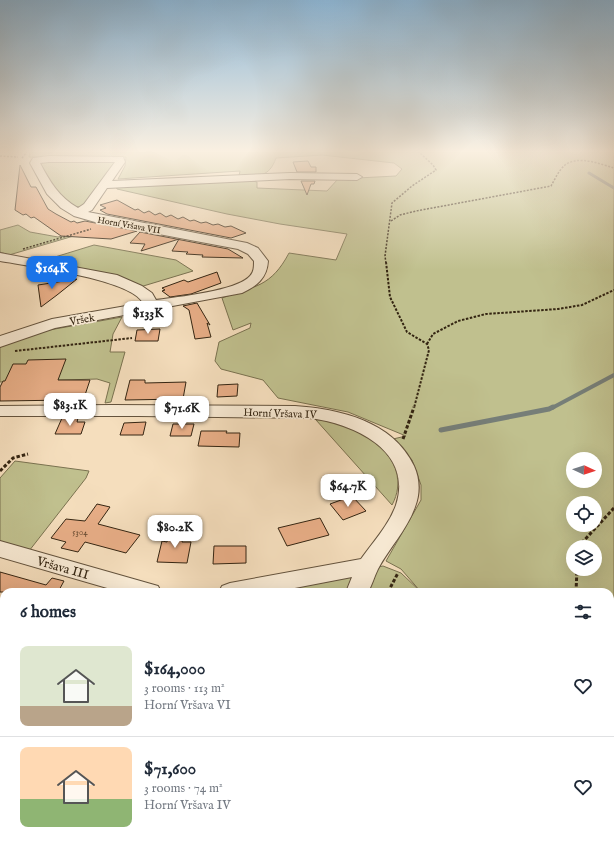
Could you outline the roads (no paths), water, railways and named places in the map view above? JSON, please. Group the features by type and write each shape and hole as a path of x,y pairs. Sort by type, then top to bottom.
{"street":[{"name":"Horní Vršava VII","path":"52,191 60,202 78,213 89,217 231,243 247,248 258,256 261,261 260,272 258,278 251,284 237,290"},
{"path":"78,213 88,207 99,191"},
{"path":"0,257 112,278 137,289 147,296 152,306"},
{"name":"Vršek","path":"4,341 52,324 237,290"},
{"name":"Horní Vršava IV","path":"0,411 133,410 297,412 328,415 356,424 375,434 397,452 406,466 410,486 406,504 400,519 368,566 359,588"},
{"name":"Vršava III","path":"0,549 136,588"},
{"path":"251,588 368,566"}],"waterway":[{"path":"552,408 614,375"},
{"path":"441,430 553,407"}]}
